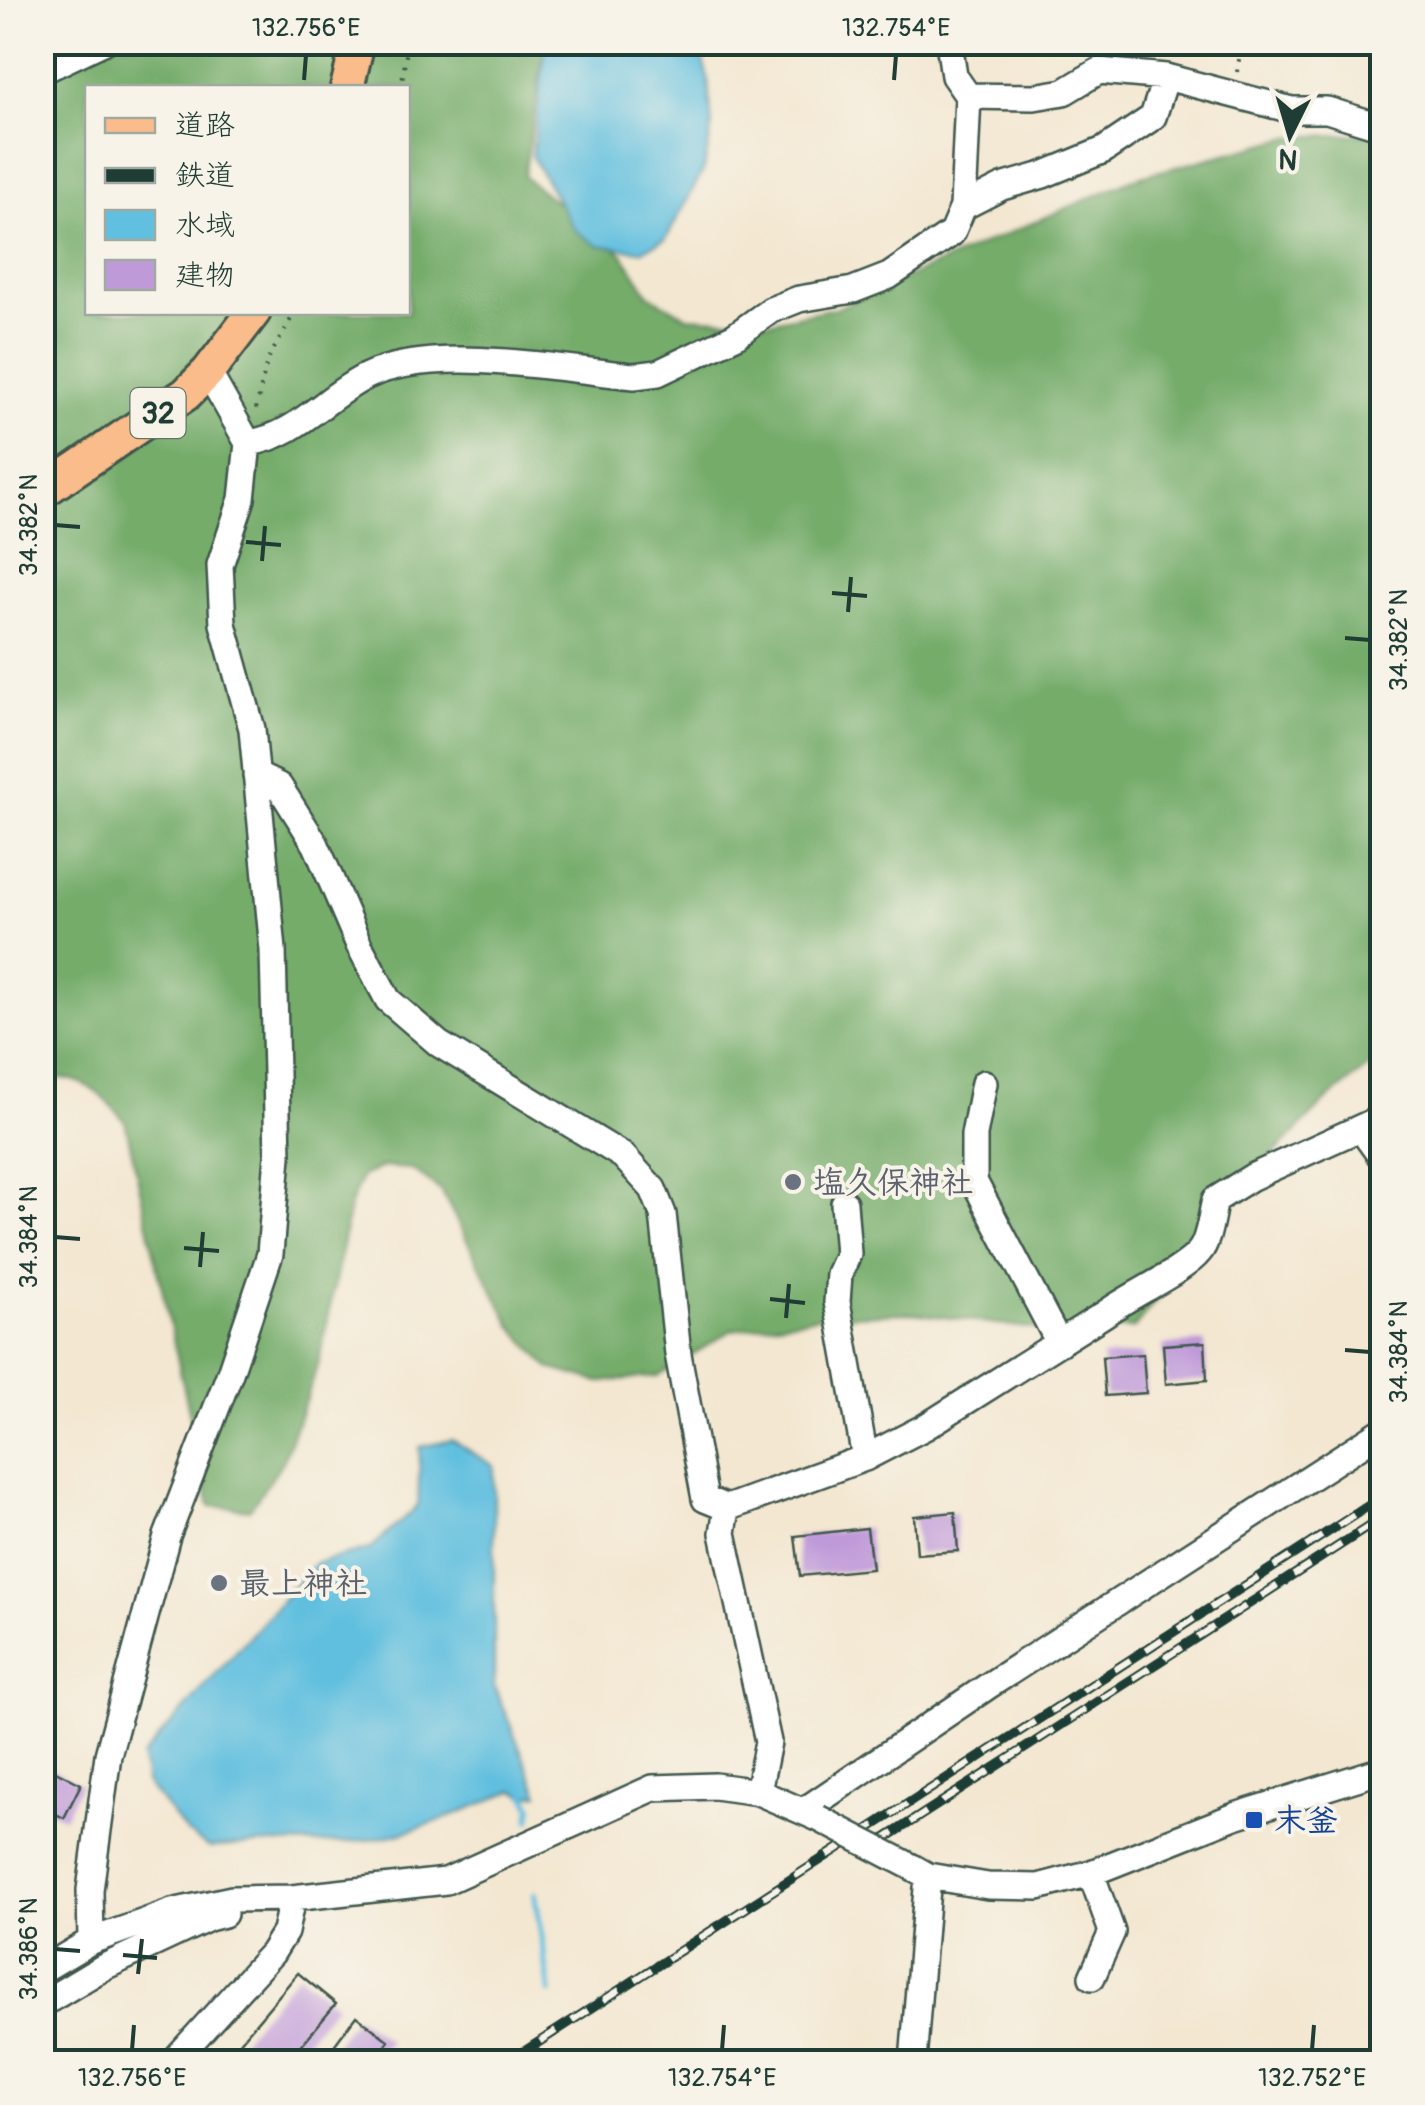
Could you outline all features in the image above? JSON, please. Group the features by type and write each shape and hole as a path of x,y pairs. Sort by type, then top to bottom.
{"main road":[{"path":"348,85 358,42"},
{"name":"32","path":"42,492 186,394 252,315"}],"street":[{"path":"42,71 104,42"},
{"path":"248,443 272,440 368,376 415,364 462,359 634,376 658,372 735,336 770,310 799,299 854,290 890,276 952,233 963,208 968,96 954,76 949,42"},
{"path":"968,96 1064,92 1099,70 1166,77 1292,110 1327,110 1382,127"},
{"path":"963,208 1002,187 1104,150 1153,117 1166,77"},
{"path":"92,1941 90,1890 108,1755 167,1536 230,1373 270,1254 278,1156 273,950 252,729 223,624 220,565 242,500 248,443 208,372"},
{"path":"256,775 279,786 316,845 359,945 388,1000 439,1044 623,1156 653,1189 662,1214 678,1354 705,1499 728,1508 865,1458 925,1426 1185,1264 1202,1250 1215,1200 1252,1177 1372,1123 1382,1158"},
{"path":"984,1082 974,1136 974,1181 1059,1342"},
{"path":"844,1203 848,1254 839,1274 837,1302 865,1458"},
{"path":"811,1814 988,1686 1382,1431"},
{"path":"728,1508 724,1533 768,1742 758,1792"},
{"path":"42,1970 92,1941 172,1912 232,1899 292,1898 446,1881 653,1788 715,1786 758,1792 811,1814 920,1871 988,1886 1038,1887 1092,1873 1235,1816 1382,1770"},
{"path":"914,2062 920,1871"},
{"path":"1092,1873 1112,1932 1092,1977"},
{"path":"42,2004 104,1967 210,1918 292,1898"},
{"path":"172,2062 272,1953 285,1932 292,1898"}],"path":[{"path":"401,85 408,42"},
{"path":"1235,95 1242,42"},
{"path":"248,443 266,361 293,315"}],"green space":[{"path":"42,43 545,43 524,177 622,253 649,295 688,317 768,322 839,307 1138,177 1291,137 1382,133 1382,1056 1328,1099 1263,1165 1134,1328 1059,1332 912,1313 823,1316 732,1330 659,1376 599,1382 549,1368 512,1326 441,1191 412,1169 382,1167 362,1176 350,1205 319,1363 283,1461 250,1509 210,1506 125,1121 90,1088 43,1078"}],"water":[{"path":"546,43 698,43 708,78 712,127 704,169 666,239 641,251 597,245 575,230 532,157"},
{"path":"452,1440 494,1466 494,1686 539,1794 526,1796 514,1790 434,1822 372,1839 210,1848 187,1833 146,1783 142,1757 315,1563 370,1549 418,1506 420,1447"}],"building":[{"path":"1205,1342 1207,1380 1166,1384 1163,1345"},
{"path":"1143,1354 1146,1393 1105,1396 1102,1357"},
{"path":"955,1512 958,1551 917,1554 914,1516"},
{"path":"867,1528 872,1569 800,1576 795,1536"},
{"path":"44,1765 81,1784 64,1818 42,1807"},
{"path":"298,1973 336,2004 287,2062 223,2062"},
{"path":"356,2016 389,2041 373,2062 354,2062 333,2047"},
{"path":"193,2049 210,2062 181,2062"}],"waterway":[{"path":"526,1796 532,1806 530,1819"},
{"path":"535,1894 550,1992"}],"railway":[{"path":"508,2062 1382,1497"},
{"path":"878,1843 1382,1518"}],"place":[{"name":"塩久保神社","path":"793,1182"},
{"name":"最上神社","path":"219,1583"},
{"name":"末釜","path":"1254,1820"}]}
